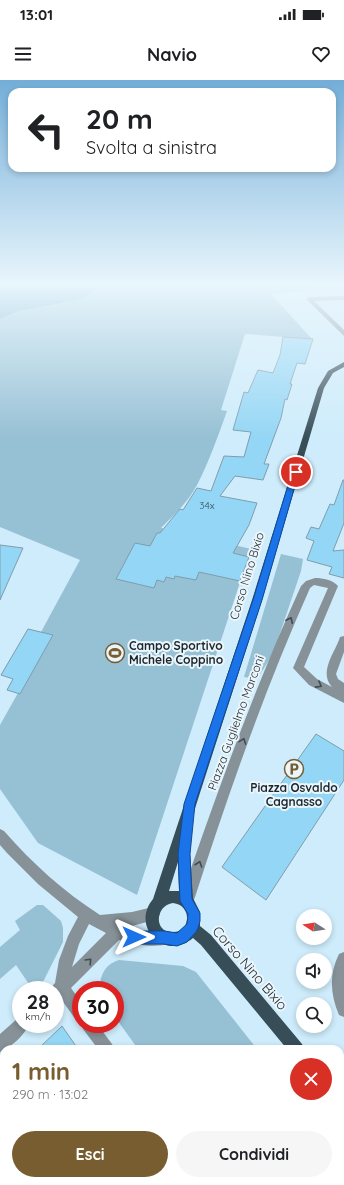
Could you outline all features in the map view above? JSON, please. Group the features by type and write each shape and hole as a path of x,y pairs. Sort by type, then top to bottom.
{"main road":[{"name":"Corso Nino Bixio","path":"155,908 258,600 321,388 330,372 344,364"},
{"name":"Corso Nino Bixio","path":"186,901 184,854 190,804"},
{"path":"169,896 175,896 186,901 194,913 192,928 183,937 177,939 164,938 156,930 154,925 155,908 169,896"},
{"name":"Corso Nino Bixio","path":"192,928 206,940 294,1045"}],"street":[{"name":"Piazza Guglielmo Marconi","path":"186,901 285,631 306,586 310,582 318,581 339,586 298,668 312,682 344,698"},
{"path":"344,640 331,671 333,682 344,689"},
{"path":"0,835 11,849 44,881 92,919 117,932 134,937 164,938"},
{"path":"61,981 73,941 92,919 132,919 155,908"},
{"path":"64,985 117,932"},
{"path":"344,959 339,978 340,998 344,1010"},
{"path":"64,997 72,1006"},
{"path":"0,1044 12,1033"},
{"path":"95,1033 104,1045"}],"shaded area":[{"name":"Campo Sportivo Michele Coppino","path":"0,336 245,336 221,410 227,411 213,449 197,485 180,508 161,528 251,549 137,895 38,843 0,789 0,725 18,693 7,690 13,679 1,675 28,629 41,632 80,560 0,527"},
{"name":"Campo Sportivo Michele Coppino","path":"266,336 309,336 312,339"},
{"path":"281,554 303,559 301,571 273,654 257,679 244,677"},
{"path":"37,905 43,905 61,921 63,928 63,942 44,981 27,981 16,965 0,979 0,947 20,930 15,921"},
{"path":"119,960 183,966 196,972 254,1045 135,1045 124,1030 124,981 101,981 104,971 110,964"}],"building":[{"path":"283,337 313,339 305,364 297,363 290,384 292,384 287,400 285,399 281,418 264,464 269,464 263,480 235,476 220,496 257,503 249,525 233,553 249,557 240,581 199,572 196,580 175,576 174,579 166,577 164,582 157,580 154,588 116,579 135,543 150,546 157,533 160,533 180,509 183,510 197,488 211,491 224,456 244,457 251,432 233,430 244,392 248,393 258,370 273,373 280,355"},
{"path":"343,480 344,523 333,551 344,550 344,578 329,574 332,567 307,560 314,541 306,538 311,527 319,529 330,504 334,505"},
{"path":"0,545 23,548 0,600"},
{"path":"28,629 53,635 20,694 7,690 13,679 1,675"},
{"path":"316,734 344,751 344,780 266,900 222,867"},
{"path":"64,1029 75,1045 42,1045 55,1033 64,1033"}],"place":[{"name":"Campo Sportivo Michele Coppino","path":"115,653"},
{"name":"Piazza Osvaldo Cagnasso","path":"294,769"}],"route":[{"path":"134,937 164,938 171,940 183,937 192,928 194,913 191,906 186,901 184,854 190,804 258,600 296,472"}]}
